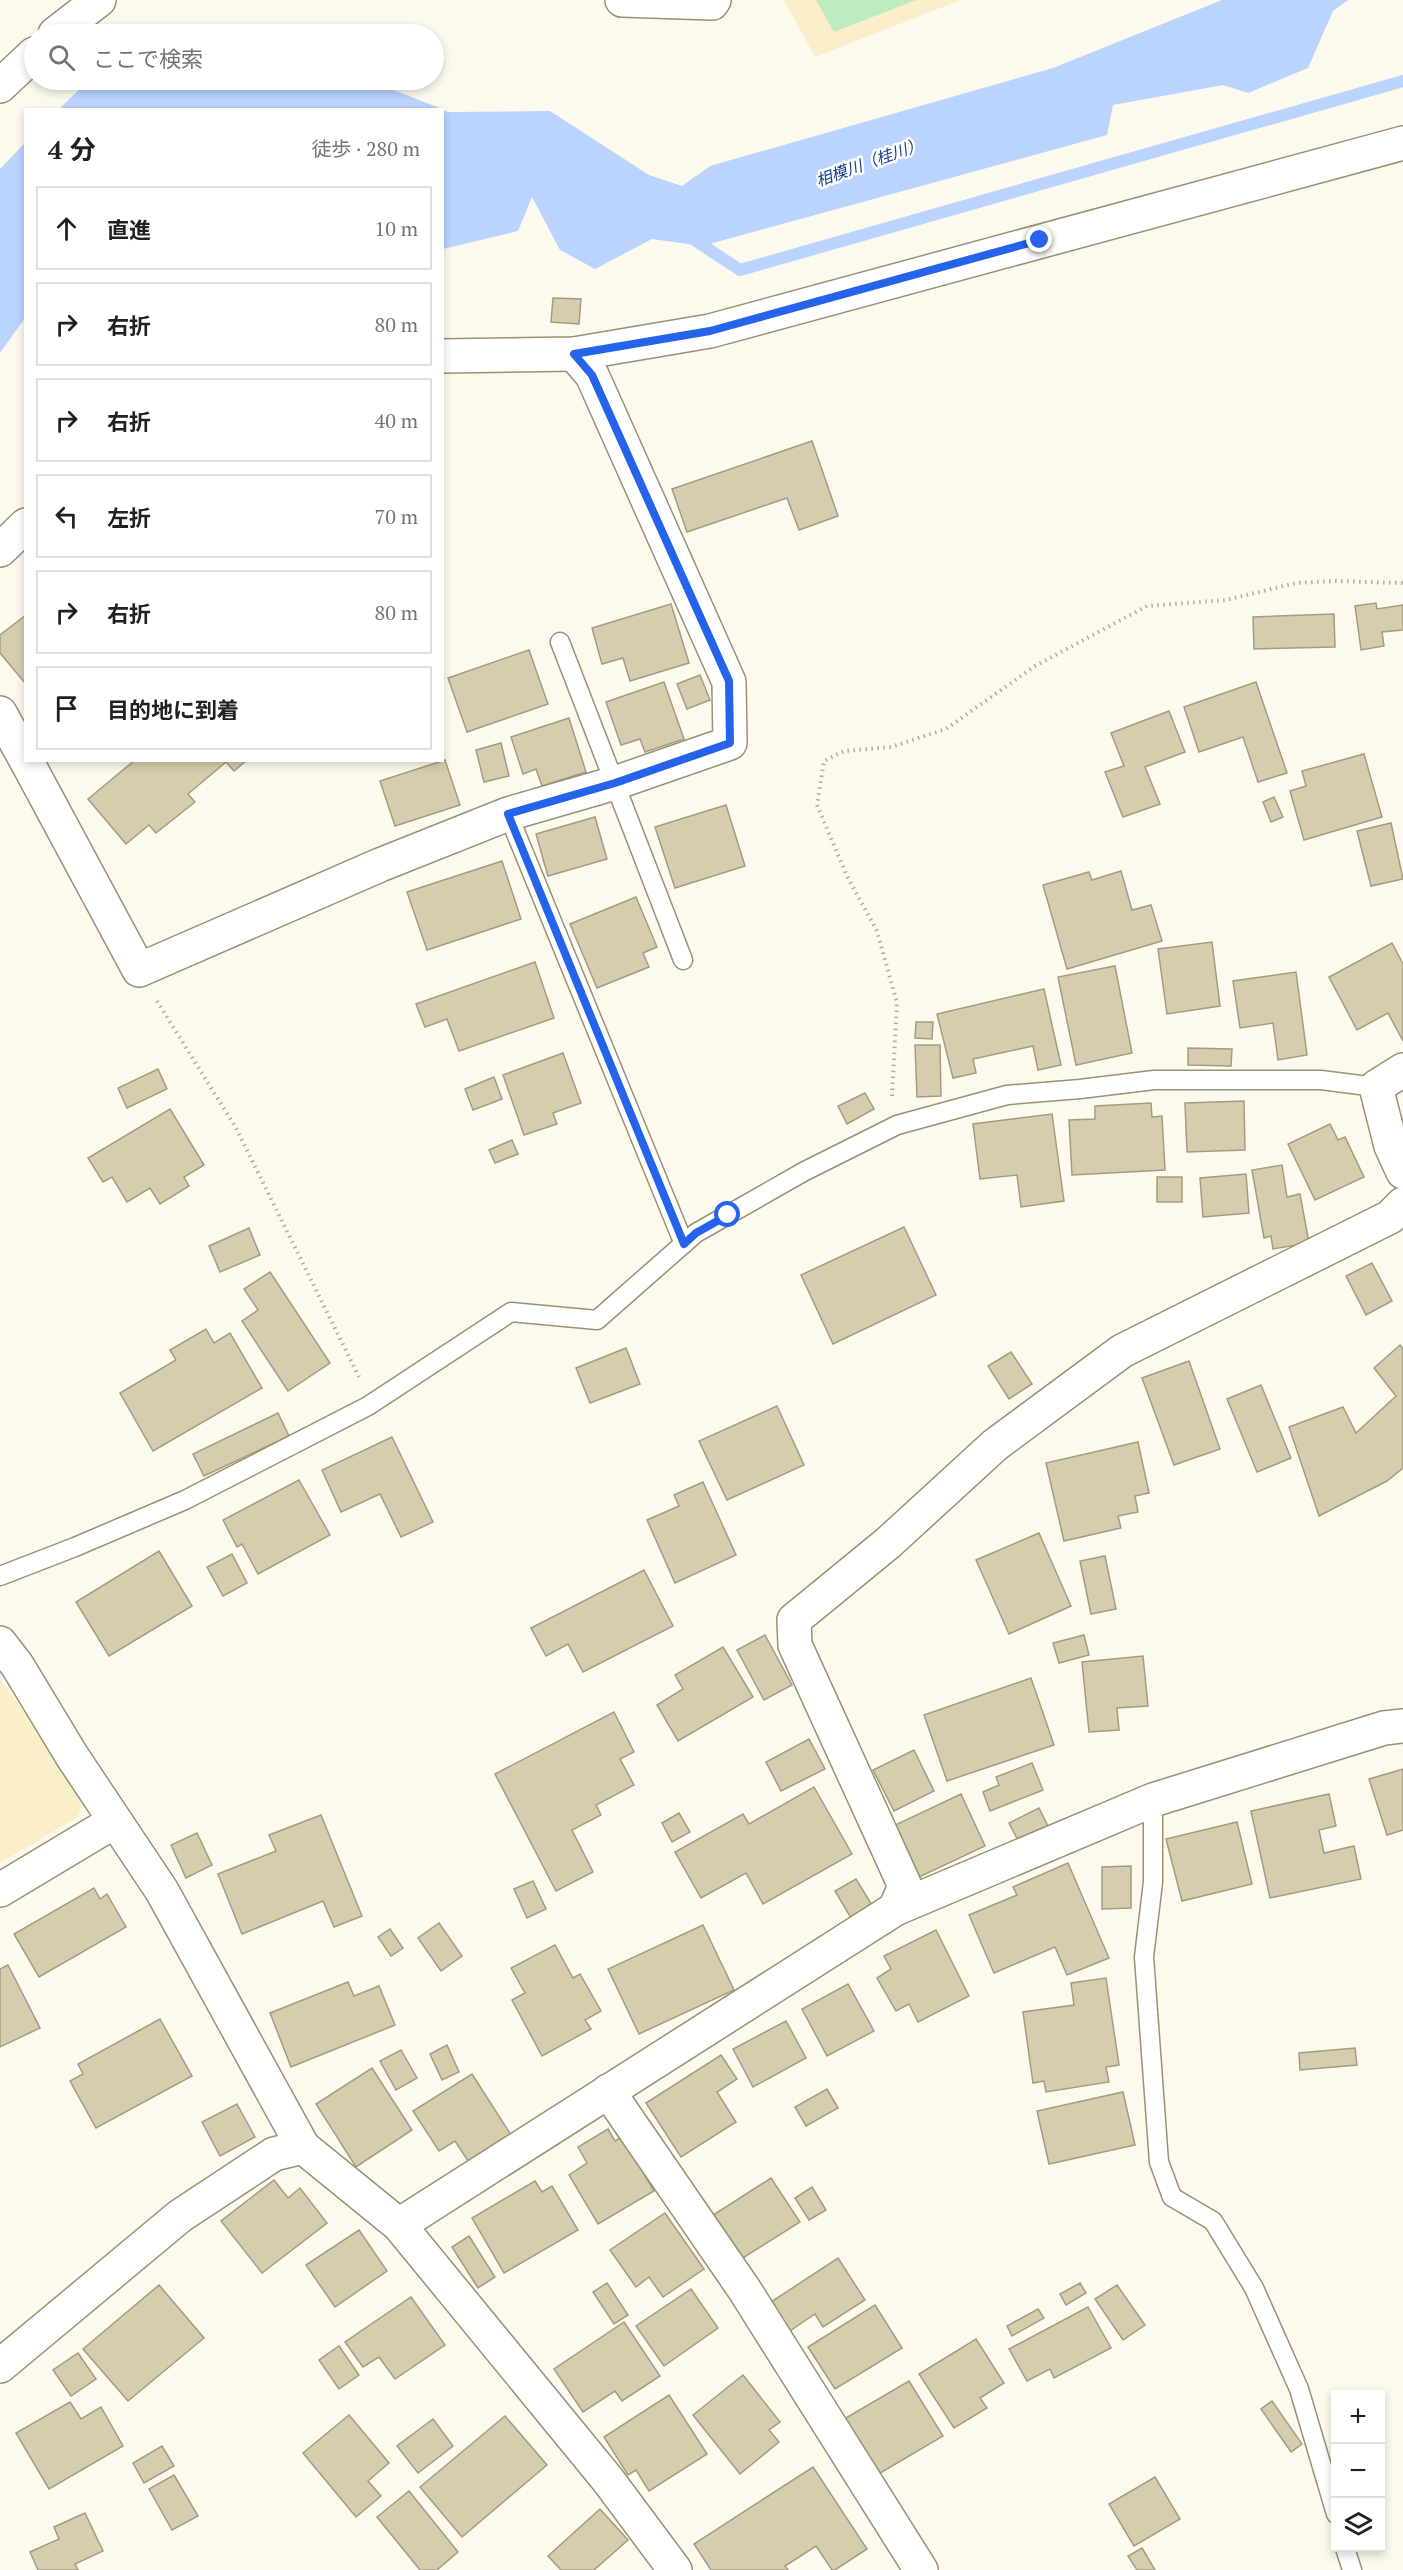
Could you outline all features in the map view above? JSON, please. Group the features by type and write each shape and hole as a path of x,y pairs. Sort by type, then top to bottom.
{"street":[{"path":"59,20 99,0"},
{"path":"622,0 712,3 714,0"},
{"path":"0,86 24,63"},
{"path":"444,356 574,354 710,331 1403,143"},
{"path":"27,762 139,970 380,865 508,814 615,783 730,743 729,681 592,375 574,354"},
{"path":"0,549 24,527"},
{"path":"0,713 24,756"},
{"path":"1390,1078 1391,1146 1403,1172"},
{"path":"895,1909 905,1886 795,1646 794,1620 888,1543 995,1445 1122,1351 1390,1216 1403,1204"},
{"path":"0,1643 17,1665 72,1756 162,1891 303,2147 399,2225 608,2480 675,2570"},
{"path":"399,2225 895,1909 1153,1800 1384,1728 1403,1726"},
{"path":"0,1890 115,1821"},
{"path":"608,2091 744,2289 921,2570"},
{"path":"0,2366 180,2216 274,2154 303,2147"}],"lane":[{"path":"560,642 683,960"},
{"path":"508,814 684,1244"},
{"path":"0,1576 185,1500 368,1406 511,1312 597,1320 696,1233 795,1177 897,1125 1007,1095 1154,1080 1390,1078"},
{"path":"1153,1800 1153,1881 1144,1957 1159,2162 1172,2197 1213,2221 1254,2288 1299,2389 1331,2500"},
{"path":"1347,2552 1352,2570"}],"path":[{"path":"897,1125 892,1092 897,1003 877,932 847,876 817,806 824,761 844,751 891,747 945,729 1035,666 1147,606 1226,600 1296,583 1335,581 1403,583"},
{"path":"139,970 236,1128 362,1384 368,1406"}],"shaded area":[{"path":"784,0 961,0 815,57"},
{"path":"0,1679 84,1794 78,1817 0,1863"}],"green space":[{"path":"816,0 916,0 834,32"}],"water":[{"name":"相模川（桂川）","path":"1222,0 1348,0 1333,11 1308,68 1248,93 1223,85 1113,105 1107,135 702,246 652,239 595,269 560,250 532,197 518,231 444,249 444,110 550,111 649,175 682,186 710,166 1053,68"},
{"path":"79,90 394,90 439,108 60,108"},
{"path":"24,144 24,319 0,353 0,169"}],"building":[{"path":"553,298 581,299 579,324 551,322"},
{"path":"812,441 838,516 799,530 787,498 687,532 672,489"},
{"path":"1376,603 1377,609 1403,605 1403,630 1382,632 1384,646 1361,650 1355,606"},
{"path":"671,604 689,663 630,681 623,658 602,664 592,628"},
{"path":"1334,614 1335,647 1254,649 1253,617"},
{"path":"24,617 24,682 0,653 0,635"},
{"path":"529,650 548,704 467,732 448,678"},
{"path":"700,675 710,700 687,709 677,684"},
{"path":"664,682 684,739 645,752 640,739 621,745 606,702"},
{"path":"1256,682 1287,773 1258,782 1243,737 1199,752 1184,707"},
{"path":"1169,711 1185,752 1145,767 1160,804 1123,817 1105,772 1124,766 1111,733"},
{"path":"569,718 586,772 542,786 536,769 523,774 511,737"},
{"path":"501,743 509,776 484,782 476,750"},
{"path":"1364,754 1382,817 1304,840 1290,791 1306,786 1302,771"},
{"path":"444,760 460,805 395,826 380,781"},
{"path":"133,762 226,762 188,794 195,802 156,833 149,825 126,844 88,799"},
{"path":"226,762 245,762 234,771"},
{"path":"1274,797 1283,817 1271,822 1263,802"},
{"path":"726,805 745,866 675,888 655,827"},
{"path":"595,817 607,859 548,876 536,834"},
{"path":"1391,823 1403,879 1371,886 1357,831"},
{"path":"502,861 521,919 427,950 407,892"},
{"path":"1121,871 1132,910 1151,905 1162,941 1067,969 1043,885 1089,872 1092,880"},
{"path":"636,897 657,947 643,953 649,967 597,988 570,924"},
{"path":"1212,942 1220,1006 1167,1014 1158,949"},
{"path":"1392,943 1403,964 1403,1041 1388,1013 1357,1030 1329,977"},
{"path":"535,962 554,1018 459,1051 447,1019 425,1027 416,1004"},
{"path":"1115,966 1132,1053 1076,1065 1058,977"},
{"path":"1296,972 1307,1055 1278,1060 1273,1023 1240,1028 1233,981"},
{"path":"1044,989 1061,1065 1038,1070 1033,1046 973,1059 976,1073 953,1078 937,1014"},
{"path":"916,1022 933,1022 932,1039 915,1038"},
{"path":"915,1045 940,1045 941,1096 917,1097"},
{"path":"1188,1048 1232,1049 1231,1066 1188,1065"},
{"path":"563,1053 581,1103 553,1113 557,1124 524,1135 503,1075"},
{"path":"158,1069 167,1089 127,1108 118,1088"},
{"path":"494,1077 502,1099 473,1110 465,1089"},
{"path":"865,1093 874,1109 847,1124 838,1106"},
{"path":"1244,1101 1245,1150 1187,1152 1185,1103"},
{"path":"1151,1103 1152,1117 1162,1116 1165,1170 1072,1175 1069,1120 1095,1119 1095,1106"},
{"path":"170,1109 204,1165 184,1177 189,1186 160,1204 150,1188 127,1202 112,1177 103,1182 88,1158"},
{"path":"1052,1114 1064,1201 1021,1207 1017,1175 980,1179 973,1124"},
{"path":"1330,1124 1338,1140 1345,1137 1364,1177 1315,1200 1288,1144"},
{"path":"512,1140 518,1154 495,1163 489,1150"},
{"path":"1282,1165 1287,1197 1300,1194 1309,1243 1273,1249 1271,1236 1264,1238 1252,1170"},
{"path":"1246,1174 1249,1213 1203,1217 1200,1178"},
{"path":"1157,1177 1182,1177 1182,1202 1157,1202"},
{"path":"904,1227 936,1295 833,1344 801,1275"},
{"path":"249,1228 260,1255 220,1272 209,1246"},
{"path":"1372,1263 1392,1301 1366,1315 1346,1276"},
{"path":"270,1272 330,1363 288,1391 242,1321 258,1310 244,1289"},
{"path":"206,1329 214,1343 230,1333 262,1388 153,1451 120,1393 176,1360 170,1350"},
{"path":"1400,1345 1403,1349 1403,1468 1387,1481 1319,1516 1289,1427 1343,1407 1356,1433 1396,1396 1374,1368"},
{"path":"626,1348 640,1384 590,1403 576,1368"},
{"path":"1011,1352 1032,1384 1009,1399 988,1366"},
{"path":"1189,1361 1220,1449 1174,1465 1142,1378"},
{"path":"1261,1385 1291,1458 1257,1472 1227,1399"},
{"path":"777,1406 804,1465 727,1500 699,1441"},
{"path":"278,1413 289,1436 204,1476 193,1454"},
{"path":"392,1437 433,1522 401,1537 380,1494 341,1512 322,1470"},
{"path":"1138,1442 1149,1493 1135,1496 1138,1512 1118,1516 1121,1528 1064,1541 1046,1463"},
{"path":"299,1480 330,1535 258,1574 242,1544 237,1547 223,1520"},
{"path":"703,1482 736,1555 675,1583 647,1520 679,1506 674,1495"},
{"path":"1039,1533 1071,1606 1009,1634 976,1560"},
{"path":"159,1551 192,1606 109,1656 76,1602"},
{"path":"232,1554 247,1583 223,1596 207,1567"},
{"path":"1105,1556 1116,1609 1091,1614 1080,1561"},
{"path":"644,1570 673,1626 583,1672 568,1644 546,1656 531,1628"},
{"path":"765,1635 792,1685 764,1700 737,1650"},
{"path":"1084,1635 1089,1655 1059,1663 1053,1643"},
{"path":"723,1647 753,1697 678,1741 657,1705 683,1689 675,1675"},
{"path":"1143,1656 1148,1706 1117,1708 1119,1730 1089,1732 1082,1662"},
{"path":"1031,1678 1054,1745 947,1781 924,1715"},
{"path":"614,1712 634,1752 620,1759 634,1785 596,1805 601,1815 572,1830 593,1872 556,1891 495,1774"},
{"path":"809,1739 825,1769 781,1791 766,1762"},
{"path":"914,1750 934,1791 894,1811 873,1770"},
{"path":"1032,1763 1043,1790 990,1811 983,1792 999,1785 996,1777"},
{"path":"1403,1769 1403,1830 1387,1835 1369,1779"},
{"path":"814,1787 852,1854 763,1904 746,1873 701,1898 675,1852 743,1814 749,1824"},
{"path":"961,1794 985,1846 915,1879 891,1827"},
{"path":"1329,1794 1336,1826 1319,1830 1324,1853 1354,1846 1361,1879 1270,1898 1251,1811"},
{"path":"1039,1808 1052,1834 1022,1848 1009,1823"},
{"path":"679,1813 690,1832 672,1842 662,1823"},
{"path":"321,1815 362,1916 334,1927 323,1901 242,1934 218,1874 276,1851 269,1835"},
{"path":"1237,1822 1252,1884 1182,1901 1166,1839"},
{"path":"197,1833 212,1865 186,1878 171,1845"},
{"path":"1068,1863 1109,1958 1067,1975 1055,1947 994,1973 969,1915 1017,1895 1013,1887"},
{"path":"1131,1866 1131,1908 1102,1909 1102,1867"},
{"path":"856,1879 875,1910 854,1923 835,1891"},
{"path":"533,1881 546,1909 527,1918 514,1889"},
{"path":"94,1888 100,1899 107,1894 126,1927 39,1977 14,1934"},
{"path":"439,1923 462,1956 441,1971 418,1938"},
{"path":"703,1925 734,1990 639,2034 608,1969"},
{"path":"390,1929 403,1948 391,1956 378,1937"},
{"path":"936,1930 969,1996 918,2022 909,2004 896,2011 877,1978 891,1969 884,1956"},
{"path":"555,1945 573,1978 580,1974 601,2011 585,2020 591,2029 542,2056 512,2000 525,1993 511,1968"},
{"path":"8,1965 40,2028 0,2047 0,1969"},
{"path":"1106,1978 1119,2065 1106,2067 1109,2082 1046,2092 1044,2081 1033,2083 1023,2012 1074,2005 1071,1983"},
{"path":"348,1982 354,1996 379,1986 395,2025 291,2067 270,2013"},
{"path":"848,1984 874,2031 827,2056 802,2009"},
{"path":"160,2019 192,2076 96,2128 70,2081 83,2074 78,2064"},
{"path":"786,2021 806,2058 753,2087 733,2049"},
{"path":"447,2045 459,2072 442,2080 430,2054"},
{"path":"1355,2048 1357,2065 1300,2070 1299,2053"},
{"path":"401,2050 417,2078 396,2090 380,2061"},
{"path":"721,2055 737,2079 717,2092 736,2122 681,2157 646,2103"},
{"path":"372,2068 412,2130 356,2167 316,2104"},
{"path":"472,2074 511,2135 468,2161 455,2141 439,2151 413,2111"},
{"path":"827,2089 838,2108 806,2126 795,2107"},
{"path":"1123,2092 1135,2145 1049,2164 1037,2111"},
{"path":"237,2104 255,2137 220,2156 202,2122"},
{"path":"608,2129 615,2141 622,2137 654,2191 598,2224 569,2175 587,2163 578,2147"},
{"path":"771,2178 800,2222 735,2263 707,2219"},
{"path":"274,2180 288,2198 300,2188 327,2223 262,2273 221,2221"},
{"path":"535,2181 542,2192 552,2186 578,2230 504,2273 472,2218"},
{"path":"812,2187 826,2210 809,2220 795,2198"},
{"path":"665,2213 704,2269 663,2297 649,2277 636,2287 610,2250"},
{"path":"359,2230 387,2271 335,2307 306,2265"},
{"path":"469,2236 495,2277 478,2288 452,2247"},
{"path":"838,2258 865,2300 823,2327 815,2314 787,2333 768,2304"},
{"path":"607,2283 628,2315 614,2324 593,2292"},
{"path":"1080,2283 1086,2293 1066,2305 1060,2294"},
{"path":"159,2285 204,2338 128,2401 83,2349"},
{"path":"1117,2285 1145,2325 1123,2340 1095,2299"},
{"path":"691,2289 718,2328 664,2366 636,2326"},
{"path":"411,2297 445,2345 395,2379 379,2357 363,2367 345,2342"},
{"path":"875,2305 902,2348 835,2389 808,2347"},
{"path":"1088,2307 1111,2348 1054,2378 1050,2369 1027,2381 1009,2349"},
{"path":"1038,2309 1044,2318 1012,2336 1007,2326"},
{"path":"624,2322 660,2376 622,2401 615,2391 583,2412 554,2369"},
{"path":"976,2339 1004,2383 980,2398 987,2408 954,2428 919,2374"},
{"path":"339,2346 359,2375 339,2389 319,2360"},
{"path":"78,2353 96,2379 71,2396 53,2370"},
{"path":"743,2375 780,2422 769,2430 779,2442 740,2474 693,2415"},
{"path":"909,2381 943,2436 877,2475 844,2419"},
{"path":"669,2395 707,2454 649,2491 636,2470 628,2475 604,2437"},
{"path":"1272,2401 1302,2444 1291,2452 1261,2409"},
{"path":"70,2402 81,2419 101,2407 123,2446 49,2489 16,2433"},
{"path":"349,2415 389,2463 368,2481 381,2496 356,2517 303,2453"},
{"path":"505,2416 547,2465 462,2537 420,2487"},
{"path":"433,2419 453,2446 418,2473 397,2446"},
{"path":"162,2446 174,2466 144,2483 133,2463"},
{"path":"813,2467 867,2549 835,2570 832,2570 816,2546 785,2566 788,2570 711,2570 694,2544"},
{"path":"174,2475 198,2516 172,2530 149,2489"},
{"path":"1155,2477 1180,2519 1134,2546 1109,2504"},
{"path":"409,2491 458,2552 437,2570 420,2570 377,2517"},
{"path":"600,2509 628,2540 594,2570 561,2570 548,2556"},
{"path":"85,2513 103,2551 75,2564 78,2570 38,2570 30,2552 59,2539 54,2527"},
{"path":"1142,2548 1155,2570 1137,2570 1128,2556"}],"waterway":[{"path":"690,237 740,270 1403,81"}],"route":[{"path":"728,1215 696,1233 684,1244 508,814 615,783 730,743 729,681 592,375 574,354 710,331 1040,240"}]}
